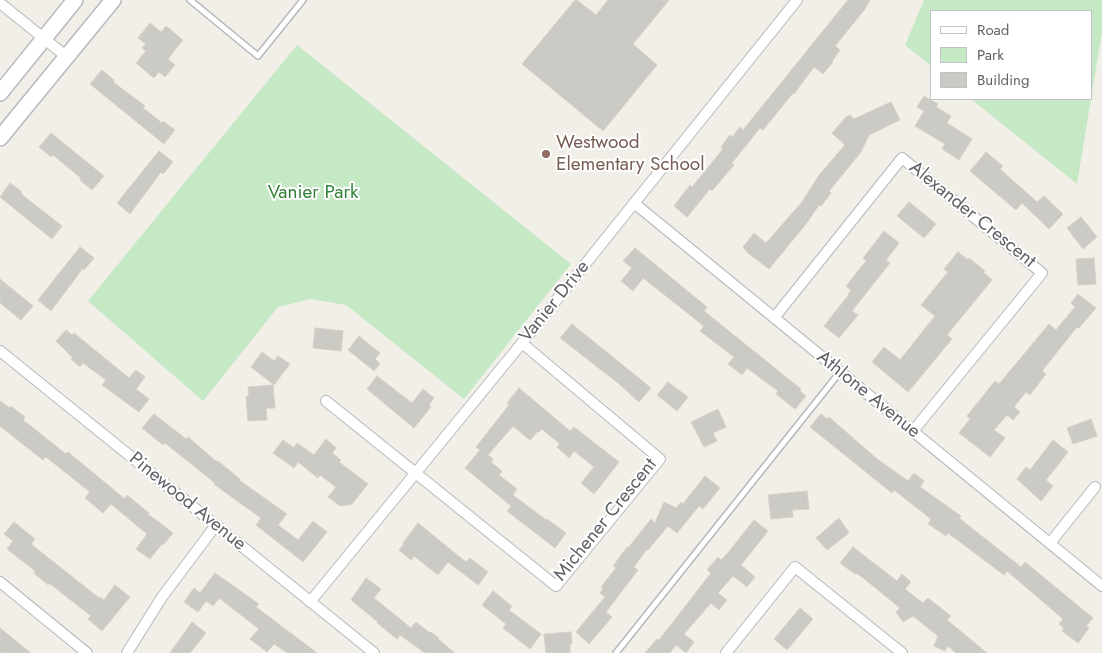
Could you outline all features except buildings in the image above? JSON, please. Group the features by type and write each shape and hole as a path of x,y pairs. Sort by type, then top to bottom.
{"main road":[{"path":"0,93 75,0"},
{"path":"0,138 113,0"}],"street":[{"name":"Vanier Drive","path":"310,602 522,343 797,0"},
{"path":"0,3 67,56"},
{"name":"Alexander Crescent","path":"774,318 902,158 939,188 1042,273 912,431"},
{"name":"Athlone Avenue","path":"634,203 1102,586"},
{"name":"Michener Crescent","path":"414,474 556,586 660,459 522,343"},
{"name":"Pinewood Avenue","path":"0,351 374,653"},
{"path":"326,402 414,474"},
{"path":"1050,543 1095,487"},
{"path":"128,653 162,596 216,525"},
{"path":"726,653 795,567 902,653"},
{"path":"0,582 87,653"}],"lane":[{"path":"190,0 258,56 303,0"},
{"path":"616,653 840,372"}],"green space":[{"path":"924,0 1102,0 1102,32 1092,93 1092,10 930,10 930,65 905,45"},
{"name":"Vanier Park","path":"297,45 571,264 464,399 346,305 310,299 278,307 203,401 88,301"},
{"path":"972,100 1091,100 1077,184"}],"place":[{"name":"Westwood Elementary School","path":"546,154"}]}
